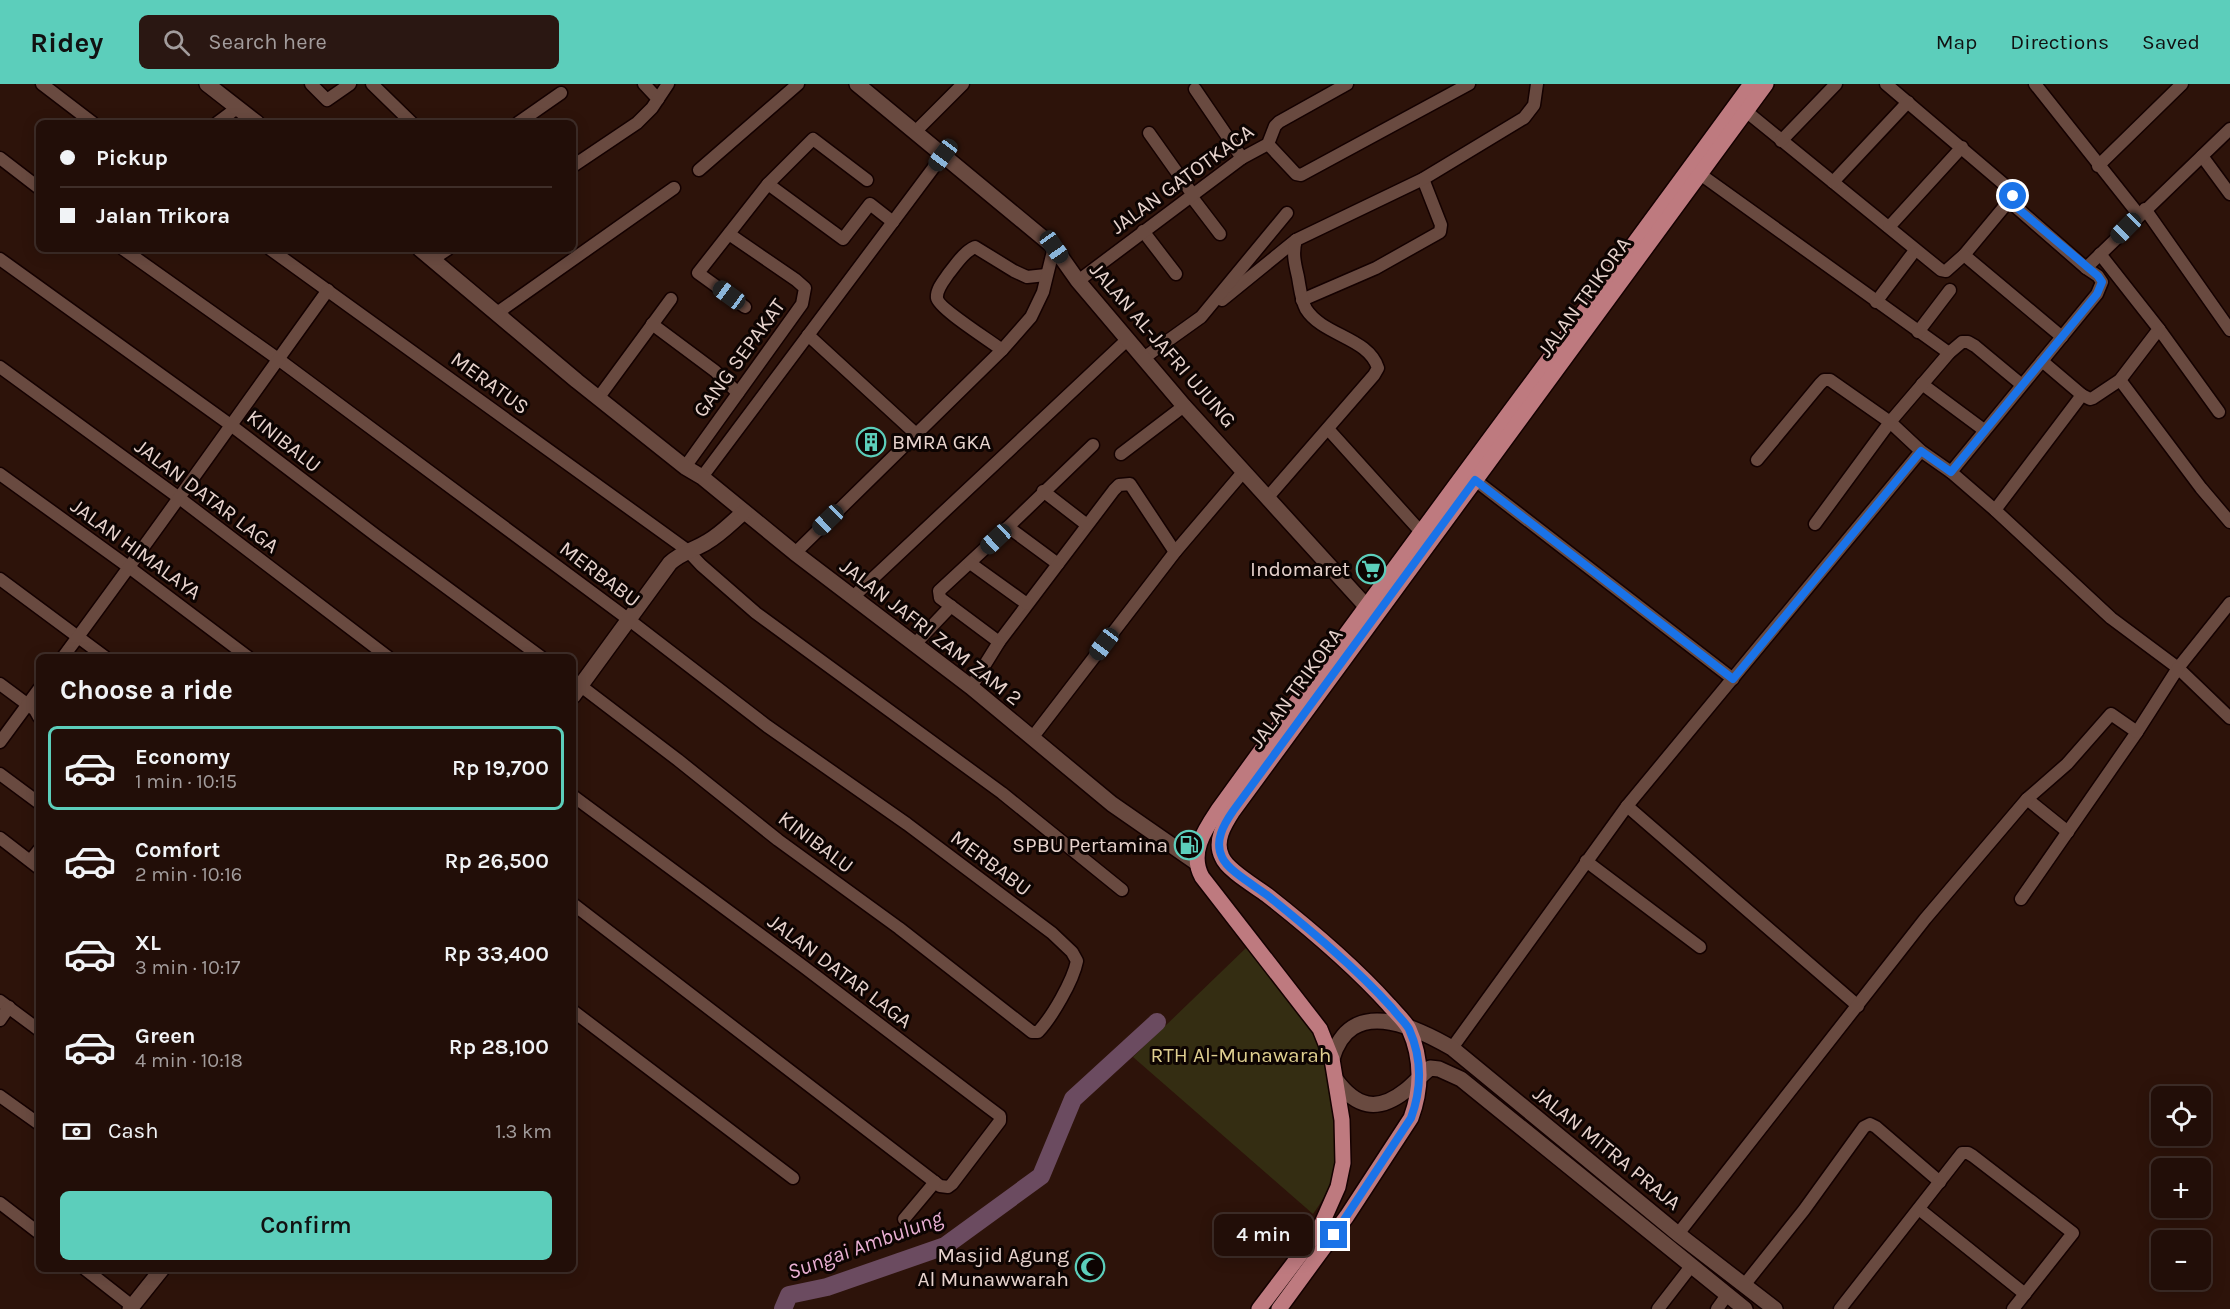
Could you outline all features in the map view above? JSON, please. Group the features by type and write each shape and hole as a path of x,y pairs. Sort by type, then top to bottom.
{"main road":[{"name":"JALAN TRIKORA","path":"1323,676 1365,605 1751,84"},
{"name":"JALAN TRIKORA","path":"1197,863 1200,840 1207,827 1475,480 1766,84"},
{"name":"JALAN TRIKORA","path":"1279,1309 1347,1216 1411,1118 1418,1101 1420,1075 1417,1053 1408,1027 1355,971 1272,900 1228,867 1219,850 1222,828 1310,693"},
{"path":"1197,863 1202,878 1320,1029 1332,1059 1336,1080 1344,1144 1338,1187 1319,1230 1259,1309"}],"street":[{"path":"42,84 89,120"},
{"path":"311,84 327,100 350,84"},
{"path":"372,84 409,120"},
{"path":"644,84 658,99"},
{"path":"576,164 637,123 668,84"},
{"path":"699,170 798,84"},
{"path":"915,132 963,84"},
{"name":"JALAN GATOTKACA","path":"1078,281 1242,158 1268,144 1275,126 1347,84"},
{"path":"1268,144 1296,174 1301,175 1469,84"},
{"path":"1781,141 1836,84"},
{"path":"1747,112 1943,271 1948,270 1964,255 2009,201 2013,192 1886,84"},
{"path":"2035,84 2098,165 2142,212 2230,330"},
{"path":"2098,165 2182,84"},
{"name":"JALAN AL-JAFRI UJUNG","path":"860,85 1054,247 1078,281 1145,357 1184,406 1365,605"},
{"path":"213,86 253,120"},
{"path":"1145,357 1200,317 1296,240 1423,179 1524,118 1534,105 1534,86"},
{"path":"1195,89 1242,158"},
{"path":"522,120 561,93"},
{"path":"1833,182 1908,102"},
{"path":"221,120 237,108"},
{"path":"2086,268 2230,129"},
{"path":"1149,133 1220,234"},
{"path":"745,307 698,273 768,184 813,139 867,180"},
{"path":"1888,227 1962,147"},
{"path":"702,477 943,155"},
{"path":"2202,156 2230,194"},
{"path":"0,158 36,186"},
{"path":"1700,174 1949,353"},
{"path":"1302,300 1376,268 1440,232 1441,225 1423,179"},
{"path":"768,184 843,239 870,204 893,222"},
{"path":"497,313 674,188"},
{"path":"1951,472 2101,287 2102,282 2098,276 2009,201"},
{"path":"1200,317 1287,213"},
{"path":"1143,231 1176,274"},
{"name":"GANG SEPAKAT","path":"685,466 802,304 805,288 729,234"},
{"path":"1268,497 1378,369 1369,354 1313,318 1302,300 1293,251 1296,240"},
{"path":"1002,350 951,314 937,298 939,288 963,256 975,247 1027,277 1046,275"},
{"path":"795,553 1002,350 1031,317 1043,292 1054,247"},
{"name":"MERBABU","path":"127,252 278,359 628,619 767,726 907,824 1052,933 1072,952 1076,958 1076,965 1050,1015 1037,1032"},
{"name":"MERATUS","path":"274,252 687,550 756,614 1002,793 1122,890"},
{"name":"JALAN JAFRI ZAM ZAM 2","path":"424,252 599,398 702,477 795,553 971,687 1112,804 1197,863"},
{"path":"433,259 444,252"},
{"path":"1876,302 1913,253"},
{"path":"2100,254 2159,328 2219,412"},
{"path":"1964,255 2062,337"},
{"name":"KINIBALU","path":"0,259 232,426 537,654"},
{"path":"65,654 130,568 328,290"},
{"path":"1917,332 1950,290"},
{"path":"599,398 671,298"},
{"path":"652,324 715,371 738,393"},
{"path":"2042,361 2082,395 2090,399 2120,380 2159,328"},
{"path":"808,335 916,434"},
{"path":"853,597 1128,339"},
{"path":"1815,524 1890,422 1949,353 1962,342 1968,342 2022,385"},
{"name":"JALAN DATAR LAGA","path":"0,367 384,654"},
{"path":"1757,460 1820,384 1827,379 1890,422 1921,451 1951,472 2111,618 2178,668 2230,718"},
{"path":"2120,380 2201,488 2230,522"},
{"path":"1922,384 1984,430"},
{"path":"1995,510 2082,395"},
{"path":"1121,454 1184,406"},
{"path":"1328,429 1421,532"},
{"path":"999,642 940,598 938,593 1093,446"},
{"path":"1452,1048 1627,806 1921,451"},
{"path":"1032,738 1175,552 1244,471"},
{"name":"JALAN HIMALAYA","path":"0,474 244,654"},
{"path":"1475,480 1733,679"},
{"path":"971,687 999,642 1119,485 1130,484 1175,552"},
{"path":"1043,491 1087,525"},
{"path":"576,688 670,563 687,550 703,545 712,539 744,512"},
{"path":"1008,526 1058,564"},
{"path":"970,563 1028,604"},
{"path":"0,579 101,654"},
{"path":"2021,899 2137,732 2178,668 2230,603"},
{"path":"915,644 951,606"},
{"path":"0,684 36,712"},
{"name":"KINIBALU","path":"576,688 725,796 778,840 899,928 1032,1032 1037,1032"},
{"path":"0,742 36,693"},
{"path":"1678,1234 1925,919 2027,799 2067,764 2111,714 2137,732"},
{"path":"0,774 36,801"},
{"name":"JALAN DATAR LAGA","path":"576,798 1000,1116 999,1123 952,1184 944,1187 935,1182"},
{"path":"2027,799 2068,832"},
{"path":"1627,806 1858,1006"},
{"path":"0,838 36,859"},
{"path":"1586,861 1700,947"},
{"path":"576,906 935,1182 904,1219"},
{"path":"0,1020 4,1004 36,1028"},
{"path":"576,1013 793,1178"},
{"path":"1332,1059 1336,1046 1343,1036 1363,1022 1384,1020 1408,1027"},
{"name":"JALAN MITRA PRAJA","path":"1408,1027 1452,1048 1678,1234 1775,1309"},
{"name":"JALAN MITRA PRAJA","path":"1420,1075 1430,1068 1439,1069 1461,1079 1745,1309"},
{"path":"1336,1080 1353,1100 1372,1104 1383,1103 1394,1098 1420,1075"},
{"path":"0,1096 36,1122"},
{"path":"1745,1284 1804,1210 1864,1127 1869,1124 1876,1127 1940,1182"},
{"path":"1840,1309 1962,1153 1968,1153 2073,1233 2013,1309"},
{"path":"0,1203 36,1231"},
{"path":"1919,1209 2025,1294"},
{"path":"1658,1309 1692,1265"},
{"path":"89,1272 131,1307 160,1272"},
{"path":"1717,1309 1727,1295"}],"green space":[{"name":"RTH Al-Munawarah","path":"1247,947 1307,1024 1327,1059 1335,1122 1335,1168 1331,1183 1313,1214 1133,1057"}],"waterway":[{"name":"Sungai Ambulung","path":"783,1309 789,1295 827,1287 945,1246 1041,1176 1073,1099 1157,1022"}],"place":[{"name":"BMRA GKA","path":"871,442"},
{"name":"Indomaret","path":"1371,569"},
{"name":"SPBU Pertamina","path":"1189,845"},
{"name":"Masjid Agung Al Munawwarah","path":"1090,1267"}],"route":[{"path":"1334,1235 1411,1118 1418,1101 1420,1075 1417,1053 1408,1027 1368,983 1272,900 1228,867 1219,850 1220,838 1222,828 1233,811 1475,480 1733,679 1921,451 1951,472 2097,294 2102,282 2098,276 2009,201 2013,196"}]}
